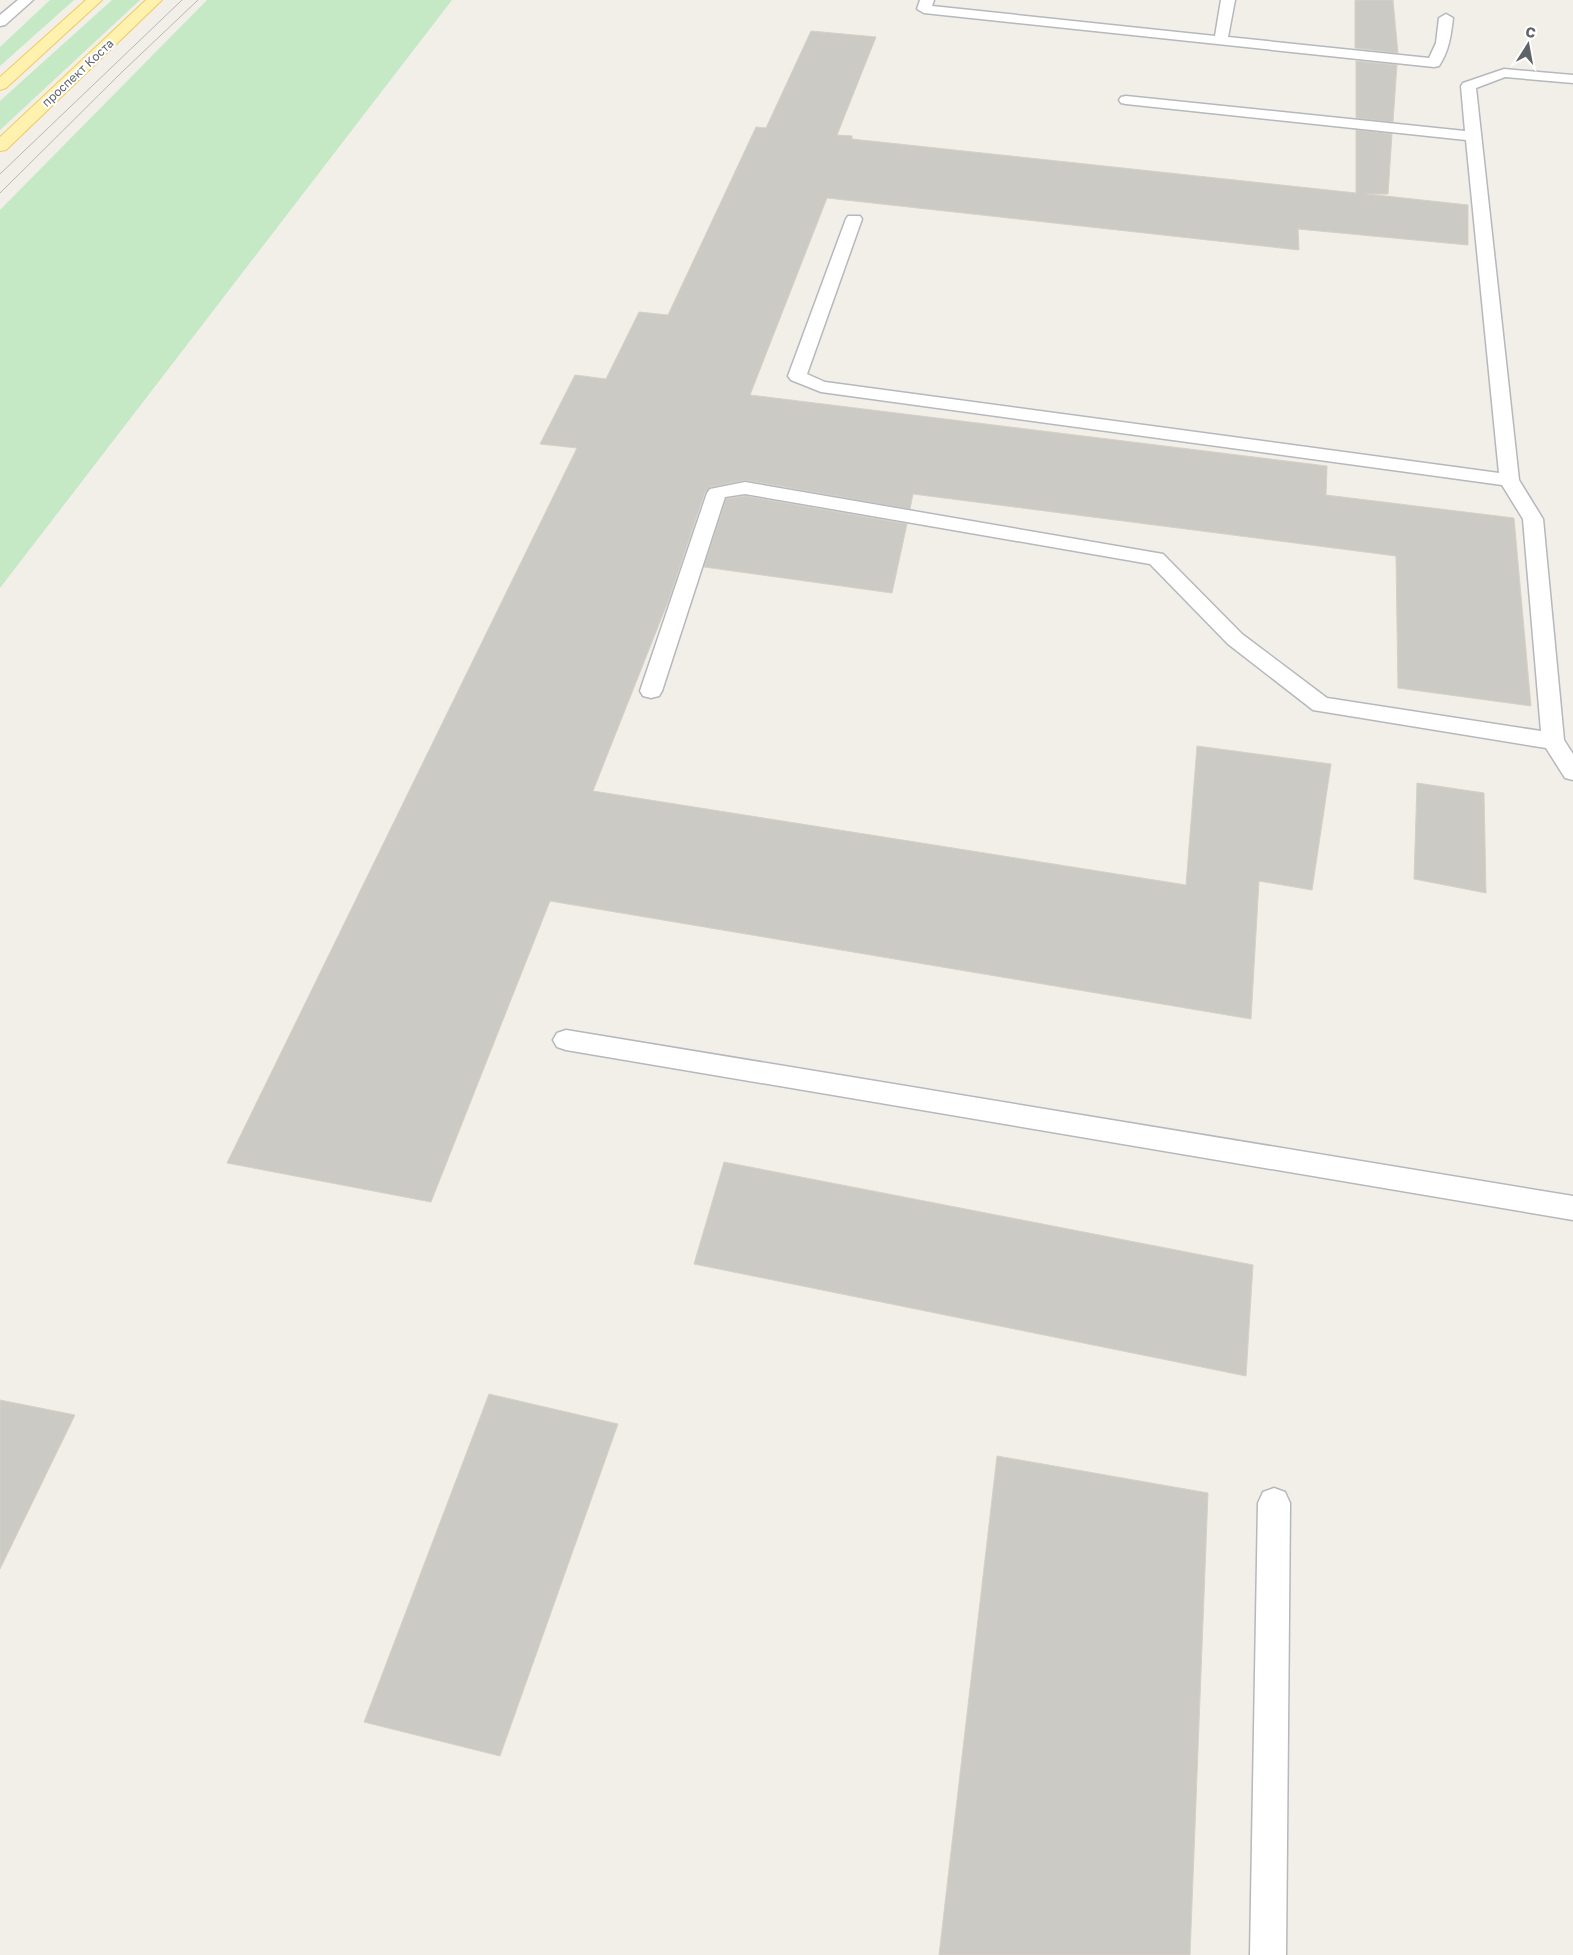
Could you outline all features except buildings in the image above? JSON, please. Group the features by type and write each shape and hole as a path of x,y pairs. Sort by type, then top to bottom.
{"main road":[{"path":"0,85 95,0"},
{"name":"проспект Коста","path":"0,146 155,0"}],"lane":[{"path":"0,22 26,0"},
{"path":"927,0 924,9 1434,63 1444,43 1446,18"},
{"path":"1221,40 1228,0"},
{"path":"1573,79 1504,73 1468,86 1509,480 1534,519 1553,741 1573,772"},
{"path":"1126,100 1474,136"},
{"path":"854,219 797,376 821,387 1509,480"},
{"path":"651,691 717,493 745,488 1156,559 1235,639 1321,705 1553,741"},
{"path":"566,1040 1573,1208"},
{"path":"1268,1955 1274,1503"}],"green space":[{"path":"50,0 74,0 0,66 0,47"},
{"path":"112,0 140,0 0,130 0,101"},
{"path":"207,0 452,0 0,588 0,210"}],"tram line":[{"path":"0,174 182,0"},
{"path":"0,193 123,71 198,0"}]}
